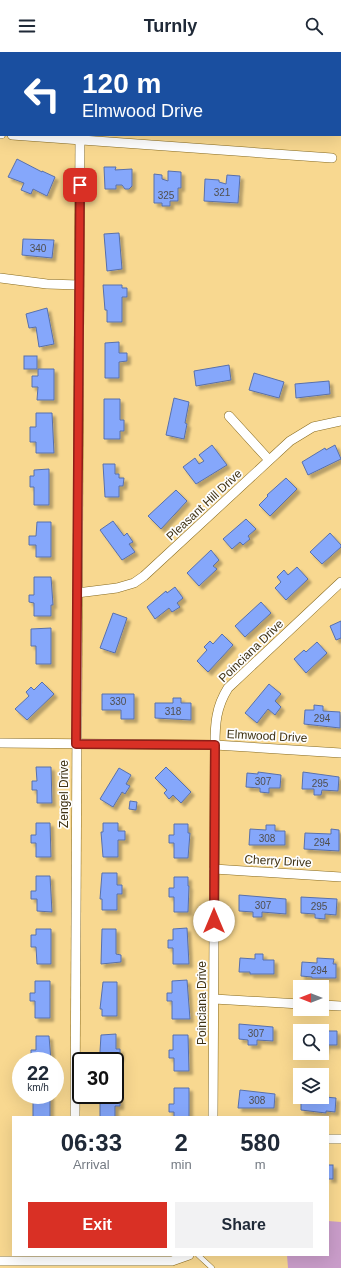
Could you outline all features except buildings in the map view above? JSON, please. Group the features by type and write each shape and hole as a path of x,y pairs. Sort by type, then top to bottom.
{"street":[{"path":"35,136 80,138 332,158"},
{"name":"Zengel Drive","path":"75,1116 80,138"},
{"path":"0,278 47,284 79,285"},
{"path":"229,416 269,460"},
{"name":"Pleasant Hill Drive","path":"77,593 99,591 134,583 159,563 269,460 301,433 324,423 341,421"},
{"name":"Poinciana Drive","path":"213,1116 215,719 218,708 228,688 341,582"},
{"name":"Elmwood Drive","path":"0,743 215,745 341,753"},
{"name":"Cherry Drive","path":"214,869 341,877"},
{"path":"214,999 293,1004"},
{"path":"329,1005 341,1006"},
{"path":"329,1139 341,1139"},
{"path":"0,1262 143,1264 172,1261 186,1256"}],"lane":[{"path":"199,1256 212,1268"}],"shaded area":[{"path":"329,1221 341,1222 341,1268 288,1268 287,1256 329,1256"}],"route":[{"path":"80,185 76,744 215,745 214,921"}]}
